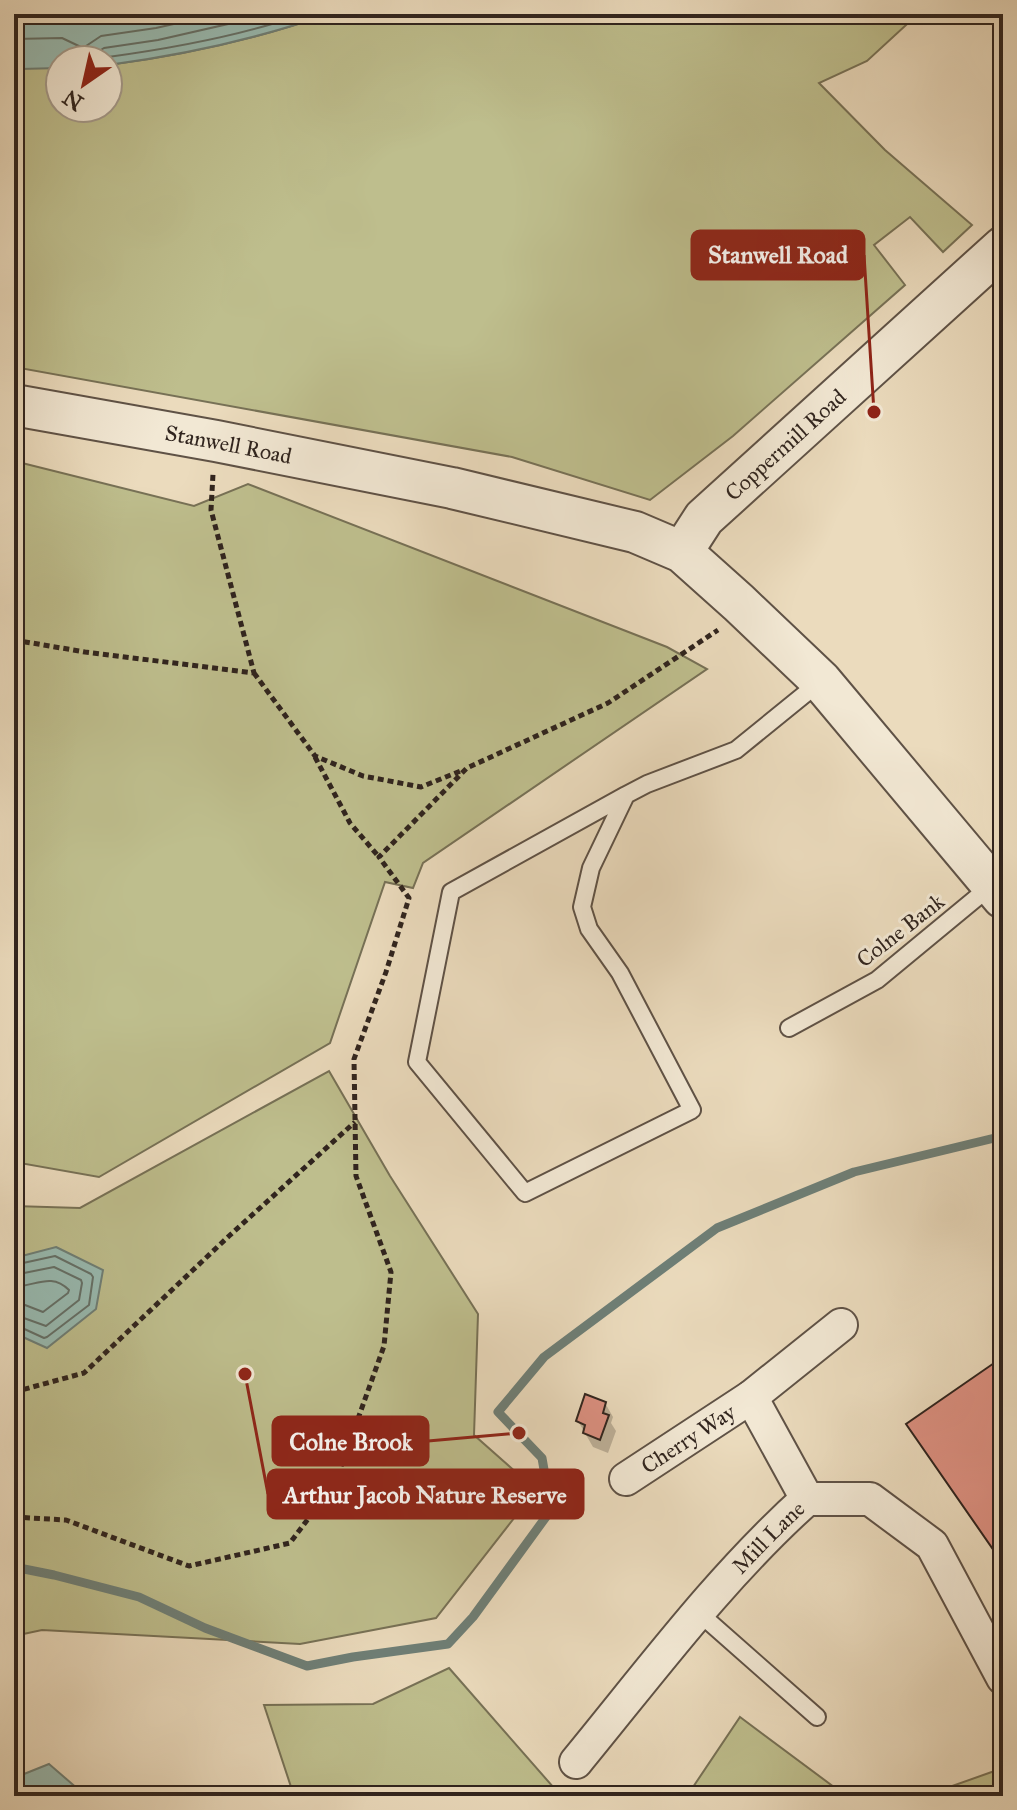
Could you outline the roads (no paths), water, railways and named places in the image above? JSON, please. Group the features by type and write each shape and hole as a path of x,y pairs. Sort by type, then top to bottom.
{"street":[{"name":"Coppermill Road","path":"682,552 704,518 1003,247"},
{"name":"Stanwell Road","path":"14,405 467,491 635,532 682,552 821,681 998,891"},
{"name":"Cherry Way","path":"626,1479 751,1397 841,1325"},
{"name":"Cherry Way","path":"751,1397 807,1499"},
{"name":"Mill Lane","path":"576,1762 698,1612 771,1532 807,1499 870,1499 932,1545 1003,1678"}],"lane":[{"path":"626,795 591,868 582,907 589,929 620,973 692,1110 525,1193 417,1062 451,892 626,795 647,784 736,750 821,681"},
{"name":"Colne Bank","path":"789,1028 877,980 998,891"},
{"path":"698,1612 817,1717"}],"water":[{"path":"14,14 328,14 220,45 124,62 124,44 44,44 44,68 14,68"},
{"path":"56,1247 103,1270 96,1309 47,1348 14,1333 14,1258"},
{"path":"49,1764 86,1796 14,1796 14,1778"}],"waterway":[{"path":"14,1567 139,1597 205,1628 307,1666 448,1644 473,1617 551,1510 542,1458 498,1412 544,1357 717,1228 854,1172 1003,1136"}],"place":[{"name":"Stanwell Road","path":"874,412"},
{"name":"Arthur Jacob Nature Reserve","path":"245,1374"},
{"name":"Colne Brook","path":"519,1433"}]}
